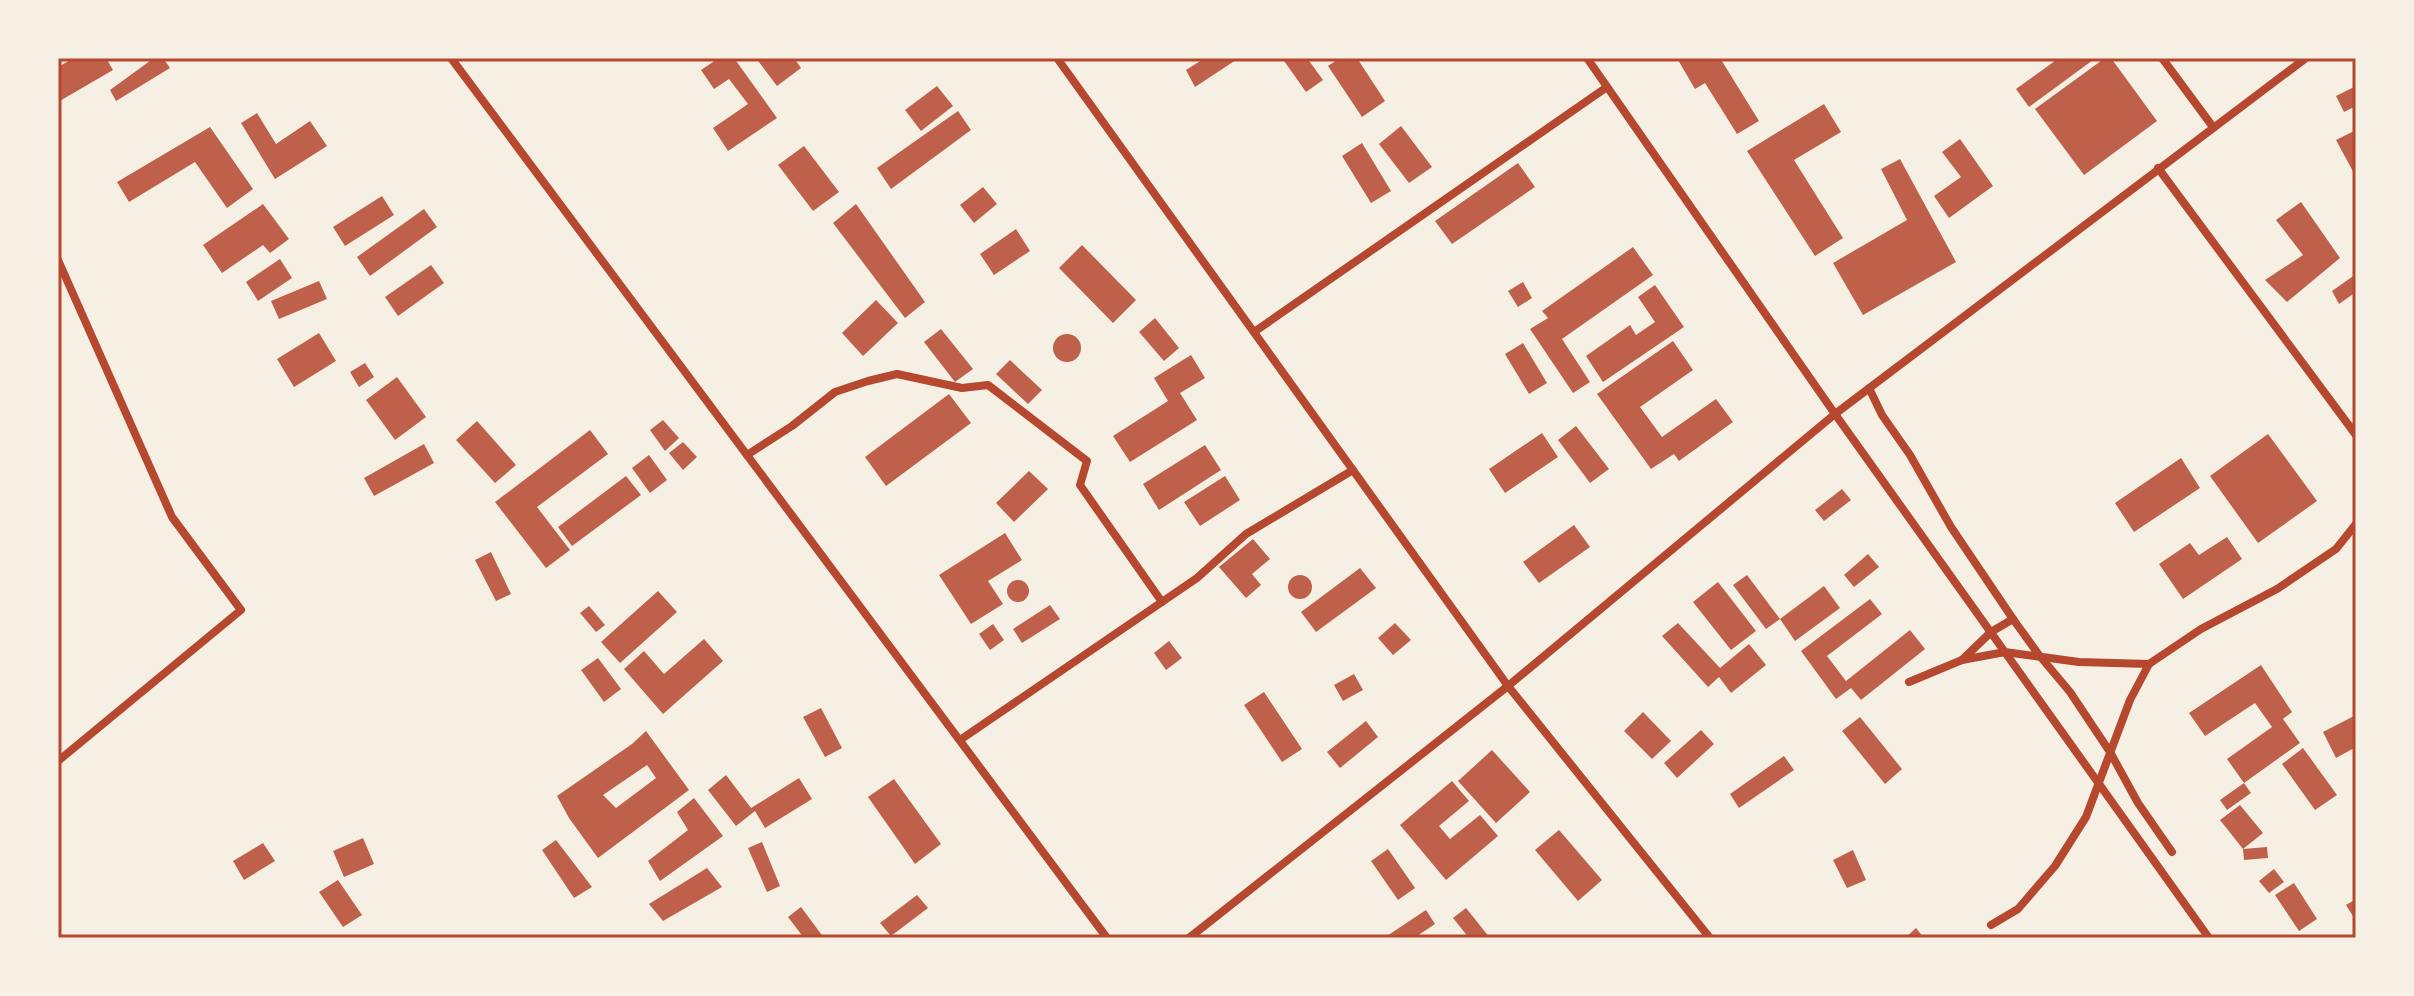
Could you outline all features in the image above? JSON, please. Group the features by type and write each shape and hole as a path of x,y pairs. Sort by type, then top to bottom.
{"street":[{"path":"451,58 1107,938"},
{"path":"1057,58 1508,686 1710,938"},
{"path":"1587,58 1835,414 2209,938"},
{"path":"2162,58 2213,127"},
{"path":"1189,938 1508,686 1835,414 2306,58"},
{"path":"1254,332 1607,87"},
{"path":"2158,168 2356,435"},
{"path":"58,260 172,517 241,610 58,761"},
{"path":"747,455 792,426 835,392 868,381 897,374 962,388 988,385 1087,461 1080,485 1162,602"},
{"path":"1869,388 1882,415 1910,455 1951,527 2013,619 2070,692 2172,852"},
{"path":"960,740 1197,578 1246,534 1353,470"},
{"path":"1991,925 2018,909 2055,866 2086,817 2130,700 2149,664 2201,629 2277,589 2336,549 2356,524"},
{"path":"1962,660 1991,632 2013,619"},
{"path":"1909,682 1962,660 2005,652 2079,662 2149,664"}],"building":[{"path":"74,58 106,58 113,70 58,102 58,67"},
{"path":"154,58 163,58 170,68 116,101 110,90"},
{"path":"719,58 734,58 777,118 728,151 713,128 748,104 729,79 714,89 701,70"},
{"path":"756,58 794,58 801,68 777,86"},
{"path":"1205,58 1239,58 1195,87 1186,70"},
{"path":"1282,58 1307,58 1323,80 1306,92"},
{"path":"1340,58 1357,58 1385,101 1362,117 1328,66"},
{"path":"1720,58 1759,121 1737,134 1705,83 1695,89 1678,60"},
{"path":"2059,58 2093,60 2029,107 2016,89"},
{"path":"2105,58 2111,58 2157,121 2084,175 2035,109"},
{"path":"937,86 953,106 921,131 905,110"},
{"path":"2356,86 2356,106 2344,112 2336,96"},
{"path":"1824,104 1841,132 1794,160 1843,238 1815,256 1747,151"},
{"path":"958,111 971,130 891,189 877,168"},
{"path":"257,113 276,144 310,121 327,146 275,179 241,123"},
{"path":"1401,126 1432,167 1409,183 1379,144"},
{"path":"210,127 253,189 227,208 195,162 129,202 117,182"},
{"path":"2354,131 2356,135 2356,177 2336,140"},
{"path":"1960,139 1993,186 1949,218 1934,196 1961,177 1942,152"},
{"path":"1362,143 1391,191 1371,203 1342,156"},
{"path":"804,146 839,192 813,211 778,165"},
{"path":"1900,159 1956,262 1863,315 1833,263 1907,220 1881,169"},
{"path":"1518,163 1535,187 1452,244 1435,221"},
{"path":"983,187 997,204 974,223 960,205"},
{"path":"382,196 394,215 345,246 333,227"},
{"path":"2301,202 2340,258 2287,302 2265,280 2303,255 2276,220"},
{"path":"263,204 289,239 270,253 263,245 222,273 203,245"},
{"path":"856,204 925,302 905,318 833,223"},
{"path":"424,209 437,227 370,276 357,257"},
{"path":"1016,229 1030,251 994,275 980,254"},
{"path":"1082,245 1136,300 1113,323 1059,268"},
{"path":"1633,247 1653,275 1562,339 1590,382 1573,393 1530,329 1548,318 1542,311"},
{"path":"280,259 292,278 258,301 246,282"},
{"path":"431,265 444,283 398,316 385,297"},
{"path":"2356,274 2356,292 2339,304 2332,291"},
{"path":"319,281 327,299 279,319 271,301"},
{"path":"1523,282 1532,298 1518,307 1508,291"},
{"path":"1655,285 1684,327 1603,382 1586,356 1630,325 1636,335 1655,322 1638,297"},
{"path":"876,300 898,323 863,356 842,333"},
{"path":"1155,318 1179,348 1164,361 1139,332"},
{"path":"941,329 973,369 955,382 924,342"},
{"path":"319,333 336,361 294,387 277,359"},
{"path":"1067,334 1077,338 1081,348 1077,358 1067,362 1057,358 1053,348 1057,338"},
{"path":"1673,341 1693,370 1640,407 1662,437 1716,399 1733,422 1679,461 1674,454 1651,469 1597,394"},
{"path":"1523,343 1547,383 1529,394 1505,354"},
{"path":"1191,355 1205,378 1180,393 1197,420 1130,462 1113,436 1168,401 1154,378"},
{"path":"1010,360 1042,390 1028,404 996,374"},
{"path":"365,363 374,377 359,387 350,372"},
{"path":"397,377 426,417 395,440 366,400"},
{"path":"949,394 971,423 886,486 865,457"},
{"path":"663,420 679,438 665,451 650,430"},
{"path":"477,421 516,465 495,483 456,440"},
{"path":"1576,426 1609,469 1590,483 1558,440"},
{"path":"590,430 608,454 537,507 570,550 546,568 495,502"},
{"path":"1542,433 1558,457 1505,493 1489,469"},
{"path":"2268,434 2317,501 2258,543 2210,476"},
{"path":"683,442 697,457 683,470 669,453"},
{"path":"424,444 434,463 374,496 364,478"},
{"path":"1205,445 1221,470 1159,510 1143,484"},
{"path":"649,455 667,480 650,493 632,468"},
{"path":"2181,458 2200,488 2134,532 2115,503"},
{"path":"1029,471 1048,489 1014,522 996,503"},
{"path":"626,476 641,495 572,546 558,527"},
{"path":"1225,476 1240,500 1200,526 1184,502"},
{"path":"1842,489 1851,500 1824,521 1815,510"},
{"path":"1574,525 1590,547 1539,583 1523,562"},
{"path":"1005,533 1022,560 988,581 1003,604 971,624 939,575"},
{"path":"2227,537 2242,559 2183,599 2159,564 2190,543 2199,555"},
{"path":"1253,539 1270,559 1252,574 1261,585 1246,598 1219,567"},
{"path":"491,552 511,594 496,601 475,560"},
{"path":"1868,554 1879,567 1854,587 1844,575"},
{"path":"1360,568 1376,588 1316,632 1301,612"},
{"path":"1300,575 1311,582 1312,587 1305,598 1300,599 1289,592 1288,587 1295,576"},
{"path":"1747,575 1780,619 1766,629 1733,585"},
{"path":"1018,580 1026,583 1029,591 1026,599 1018,602 1010,599 1007,591 1010,583"},
{"path":"1718,582 1756,631 1731,650 1693,602"},
{"path":"1824,586 1840,608 1795,641 1780,619"},
{"path":"658,591 677,612 620,663 601,642"},
{"path":"1870,599 1882,614 1827,656 1846,681 1910,630 1925,649 1861,700 1851,688 1836,699 1801,651"},
{"path":"1050,605 1060,619 1022,643 1013,629"},
{"path":"589,606 605,625 596,632 580,613"},
{"path":"1395,623 1411,640 1393,655 1378,638"},
{"path":"1678,623 1720,668 1749,644 1766,665 1731,693 1719,677 1708,687 1662,636"},
{"path":"993,624 1004,640 990,650 979,634"},
{"path":"704,639 723,661 663,714 624,669 644,651 664,674"},
{"path":"1169,641 1182,658 1166,670 1154,653"},
{"path":"598,658 621,689 604,702 581,670"},
{"path":"2261,665 2292,712 2283,719 2300,743 2244,783 2227,759 2272,727 2255,703 2205,736 2189,713"},
{"path":"1354,674 1363,690 1343,701 1334,685"},
{"path":"1264,692 1302,749 1282,762 1244,705"},
{"path":"821,708 842,748 825,757 803,717"},
{"path":"1643,712 1671,741 1652,759 1624,731"},
{"path":"2356,715 2356,747 2336,758 2323,732"},
{"path":"1860,717 1902,769 1885,784 1842,731"},
{"path":"1366,721 1378,737 1340,768 1327,752"},
{"path":"1701,730 1714,744 1677,778 1664,763"},
{"path":"646,731 689,790 598,858 557,796","holes":["647,765 656,778 616,808 603,795"]},
{"path":"2303,748 2337,795 2315,810 2282,764"},
{"path":"1492,750 1530,792 1496,823 1458,781"},
{"path":"1784,756 1794,770 1739,808 1730,794"},
{"path":"726,775 751,808 799,778 812,799 765,828 755,811 736,826 708,790"},
{"path":"894,779 941,844 915,864 868,797"},
{"path":"1452,781 1469,801 1439,826 1450,839 1480,815 1498,836 1446,880 1400,825"},
{"path":"2244,783 2251,793 2227,810 2220,800"},
{"path":"694,798 723,836 660,881 648,861 688,830 677,812"},
{"path":"2240,805 2263,833 2243,849 2220,820"},
{"path":"1559,830 1602,880 1578,901 1535,850"},
{"path":"363,838 374,864 344,877 333,851"},
{"path":"556,840 592,887 574,898 542,850"},
{"path":"762,842 780,886 767,892 748,848"},
{"path":"263,843 275,861 244,880 233,861"},
{"path":"2267,847 2268,858 2244,860 2243,849"},
{"path":"1388,849 1415,888 1398,900 1371,861"},
{"path":"1853,850 1866,880 1847,888 1833,860"},
{"path":"707,868 722,887 663,921 649,904"},
{"path":"2274,869 2284,882 2269,893 2259,881"},
{"path":"338,880 362,915 343,927 319,892"},
{"path":"2294,883 2317,919 2299,931 2275,895"},
{"path":"917,895 928,908 891,936 880,923"},
{"path":"2356,899 2356,921 2346,905"},
{"path":"801,907 824,938 804,938 788,917"},
{"path":"1466,908 1490,938 1469,938 1453,918"},
{"path":"1426,910 1435,924 1414,938 1384,938"},
{"path":"1916,928 1924,938 1905,938"}]}
